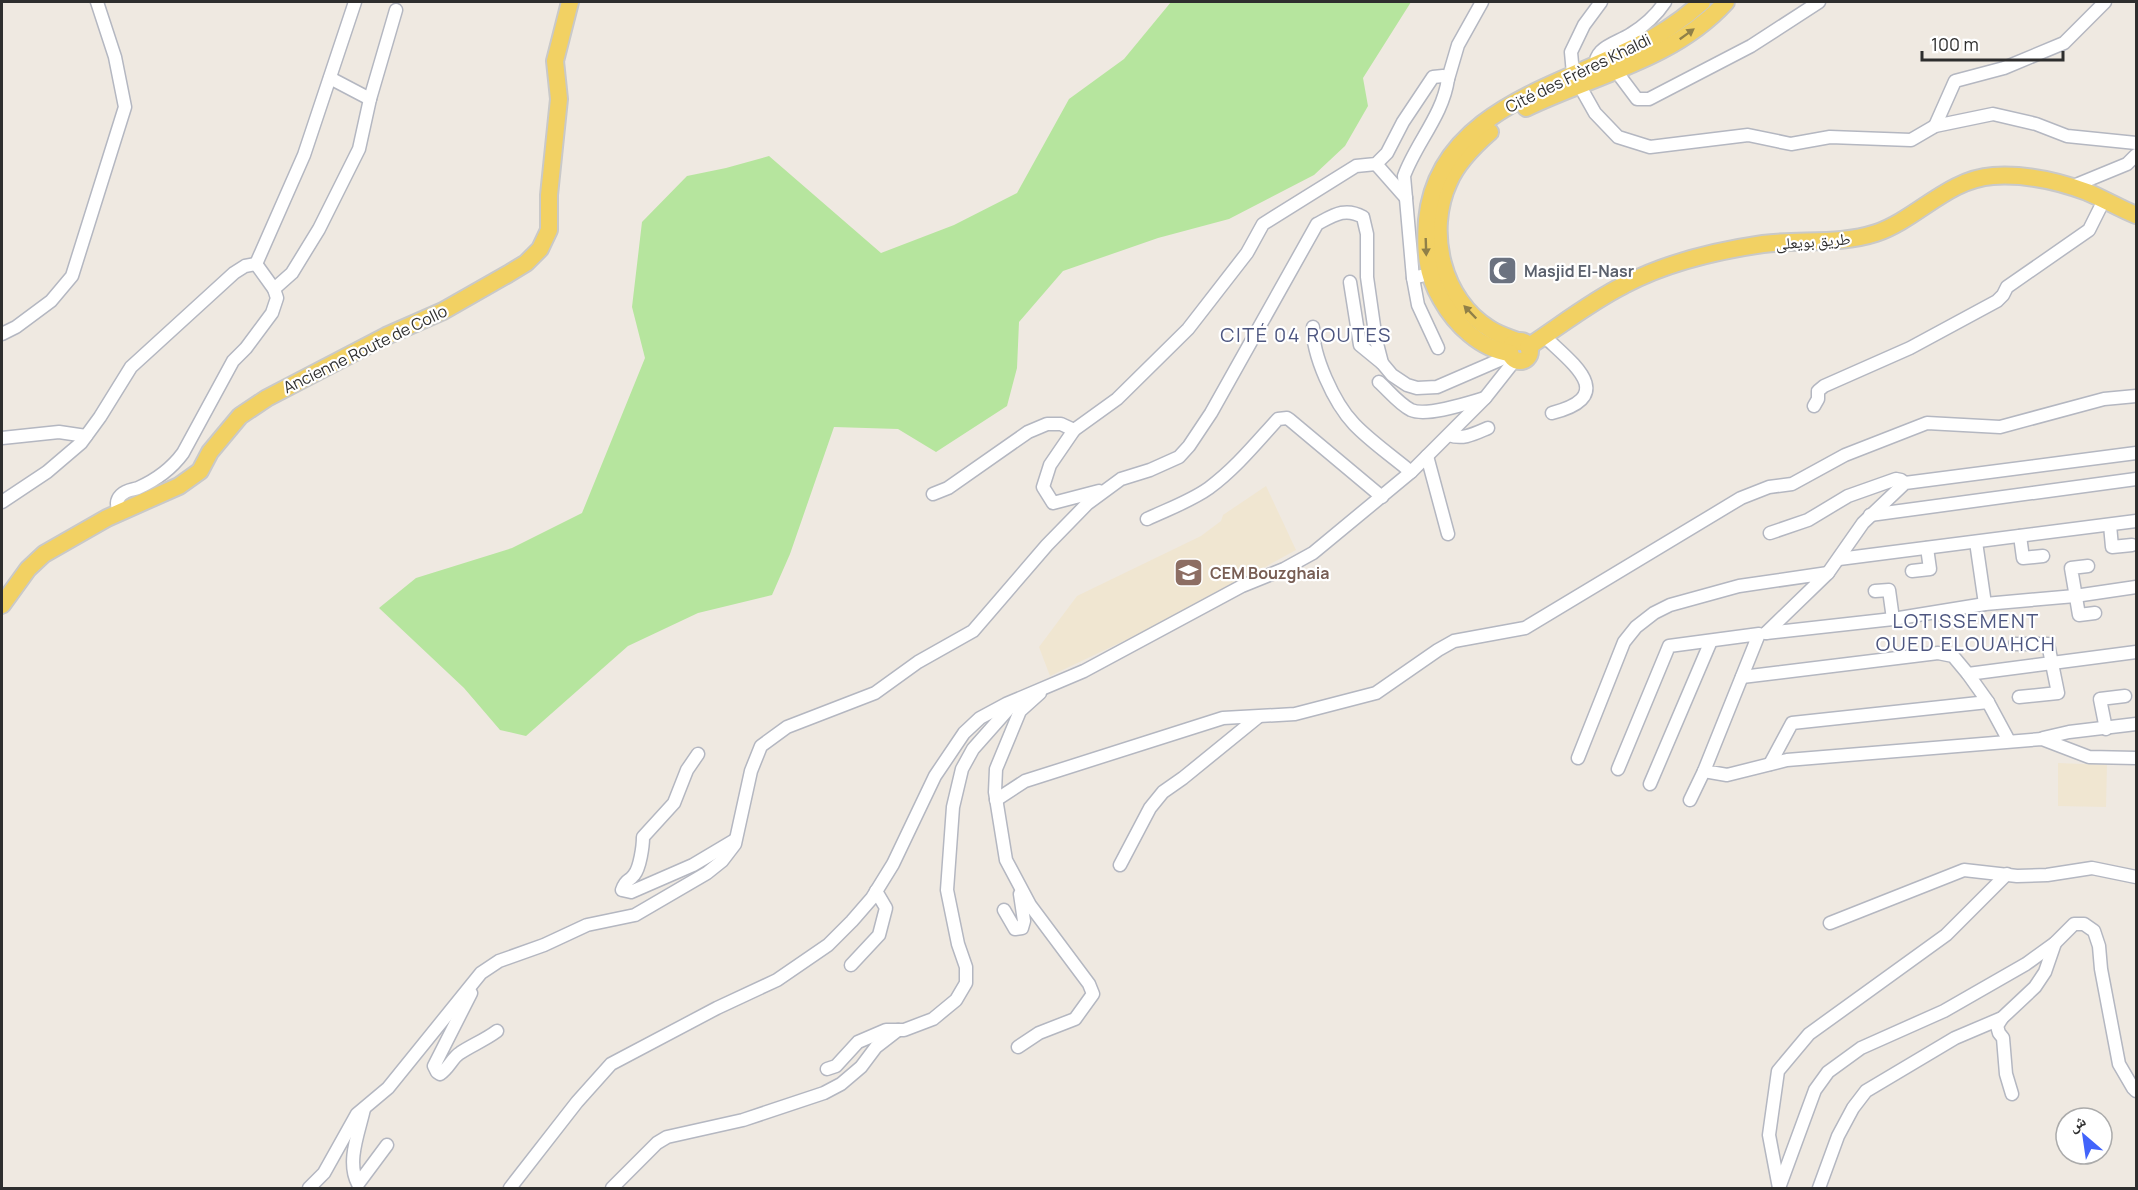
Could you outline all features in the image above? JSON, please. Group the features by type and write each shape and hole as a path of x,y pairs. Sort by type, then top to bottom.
{"main road":[{"name":"Ancienne Route de Collo","path":"2,605 28,569 44,554 119,513 179,486 200,471 210,452 240,416 267,398 386,336 443,311 526,263 540,249 549,230 549,195 559,99 555,61 570,2"},
{"name":"Cité des Frères Khaldi","path":"1615,64 1665,31 1702,2"},
{"name":"Cité des Frères Khaldi","path":"1517,351 1487,347 1467,331 1445,308 1421,276 1432,189 1448,160 1462,142 1500,111 1540,88 1575,80 1670,46 1701,24 1726,2"},
{"name":"Cité des Frères Khaldi","path":"1517,351 1463,306 1449,282 1440,253 1439,218 1444,195 1456,170 1488,134 1523,109 1575,80"},
{"name":"طريق بويعلى","path":"1517,351 1544,336 1589,305 1660,268 1699,256 1763,244 1831,241 1872,234 1891,228 1944,193 1962,184 1993,176 2051,181 2104,200 2136,215"}],"street":[{"path":"2,334 16,327 51,301 72,276 124,106 115,57 97,2"},
{"path":"256,264 304,155 356,2"},
{"path":"1438,348 1418,305 1421,276 1404,176 1409,162 1446,93 1458,45 1482,2"},
{"path":"1601,2 1584,25 1571,52 1575,80 1595,113 1618,137 1650,147 1748,135 1791,144 1830,137 1911,140 1935,126 1994,114 2036,124 2067,136 2136,143"},
{"path":"1596,72 1598,54 1604,47 1632,34 1659,11 1665,2"},
{"path":"1615,64 1637,99 1649,99 1751,46 1819,2"},
{"path":"1935,126 1956,81 2004,68 2064,43 2105,2"},
{"path":"274,289 292,273 319,229 359,149 370,99 396,10"},
{"path":"1104,490 1053,503 1042,487 1050,465 1074,430 1117,399 1188,329 1247,253 1263,224 1356,166 1376,164 1387,153 1403,122 1433,78 1443,76 1448,79"},
{"path":"330,78 370,99"},
{"path":"2071,187 2127,164 2136,155"},
{"path":"1376,164 1407,199"},
{"path":"1814,406 1818,399 1818,391 1824,386 1910,348 1997,301 2007,287 2074,238 2089,230 2104,200"},
{"path":"309,1188 324,1173 357,1114 388,1088 481,973 500,961 544,945 587,925 635,915 707,873 722,861 735,844 751,771 761,746 786,727 875,693 918,662 973,631 1047,545 1104,490 1121,479 1150,470 1179,457 1211,412 1317,224 1338,213 1353,212 1363,217 1367,234 1367,277 1382,363"},
{"path":"119,513 117,503 119,496 150,482 173,466 183,453 234,361 272,313 277,298 274,289 256,264"},
{"path":"2,502 48,472 81,442 100,417 131,367 234,273 245,266 256,264"},
{"path":"1350,282 1360,345 1382,363 1392,375 1407,385 1427,389 1447,383 1517,351"},
{"path":"1313,327 1317,357 1347,416 1360,430 1411,471"},
{"path":"1544,336 1584,376 1586,387 1584,397 1576,405 1552,413"},
{"path":"510,1188 577,1102 611,1064 717,1008 777,980 828,945 852,921 876,891 893,864 935,776 964,733 980,718 1016,699 1083,670 1242,586 1284,569 1313,553 1382,497 1449,435 1485,398 1517,351"},
{"path":"1379,382 1416,412 1485,398"},
{"path":"996,800 1025,781 1223,718 1295,714 1376,693 1454,641 1526,628 1741,498 1769,487 1792,484 1845,455 1927,423 2000,427 2104,399 2136,396"},
{"path":"1449,407 1463,421"},
{"path":"1147,519 1208,488 1238,463 1278,419 1282,418 1290,420 1382,497"},
{"path":"933,494 948,488 1028,432 1047,424 1061,424 1074,430"},
{"path":"1449,435 1467,437 1488,428"},
{"path":"2,438 59,432 86,436"},
{"path":"1690,800 1762,633 1828,573 1870,515 1905,483 2136,453"},
{"path":"1427,456 1448,534"},
{"path":"1770,532 1808,520 1848,496 1896,479 1905,483"},
{"path":"1870,515 2136,479"},
{"path":"1839,559 2136,521"},
{"path":"2110,525 2112,547 2132,544"},
{"path":"2020,536 2023,558 2043,556"},
{"path":"1976,542 1985,604"},
{"path":"1912,571 1930,569 1927,548"},
{"path":"2088,566 2071,568 2075,596 2079,615 2095,613"},
{"path":"1578,758 1624,642 1636,627 1654,613 1670,606 1739,586 1828,573"},
{"path":"1618,770 1669,646 1893,619 1985,604 2075,596 2136,587"},
{"path":"1875,591 1889,590 1893,619"},
{"path":"1650,784 1711,641"},
{"path":"2015,644 2048,644 2058,693 2019,697"},
{"path":"1968,674 2136,652"},
{"path":"1742,677 1938,653 1953,657 1968,674 1988,702 2009,741"},
{"path":"1018,1047 1039,1033 1075,1019 1093,994 1089,984 1030,905 1006,860 996,800 996,769 1020,711 1050,685"},
{"path":"2106,729 2100,699 2125,696"},
{"path":"827,1069 836,1066 858,1042 886,1030 904,1030 933,1019 956,1000 966,984 966,967 958,944 947,891 953,807 962,769 973,749 1016,699"},
{"path":"1770,764 1792,723 1988,702"},
{"path":"1120,865 1150,808 1163,792 1258,717"},
{"path":"1704,771 1727,775 1787,760 2042,739 2069,732 2136,724"},
{"path":"2042,739 2089,757 2136,758"},
{"path":"698,754 687,770 674,803 643,837 643,848 634,875 625,881 622,890 631,892 693,865 736,839"},
{"path":"1830,922 1964,870 2047,875 2092,868 2136,877"},
{"path":"1779,1188 1769,1135 1778,1071 1809,1034 1946,935 2007,874"},
{"path":"1004,910 1015,929 1022,928 1024,921 1017,881"},
{"path":"851,965 879,935 886,908 876,891"},
{"path":"1779,1188 1815,1090 1828,1072 1861,1048 1944,1011 2016,970 2055,943 2074,924 2084,924 2094,931 2099,946 2101,969 2119,1064 2135,1087"},
{"path":"2012,1094 2006,1074 2003,1038 1997,1026 2002,1018 2035,987 2045,972 2055,943"},
{"path":"481,973 434,1066 437,1072 440,1074 448,1068 459,1053 470,1049 497,1031"},
{"path":"1819,1188 1838,1136 1853,1108 1866,1091 1946,1044 2002,1018"},
{"path":"612,1188 657,1143 667,1137 743,1120 824,1093 841,1084 861,1067 876,1047 898,1030"},
{"path":"364,1108 352,1163 352,1174 358,1184 387,1144"}],"shaded area":[{"name":"CEM Bouzghaia","path":"1266,486 1296,550 1170,619 1050,676 1039,647 1077,596 1201,536 1221,521 1223,515"},
{"path":"2058,763 2107,765 2106,807 2058,806"}],"green space":[{"path":"1171,2 1411,2 1363,78 1368,106 1345,146 1314,175 1229,219 1158,238 1063,271 1019,322 1017,368 1007,406 936,452 898,429 834,427 790,554 772,595 698,613 628,646 526,736 500,730 464,688 379,608 416,578 512,548 582,513 645,358 632,307 642,222 687,176 769,156 881,253 954,225 1017,193 1069,99 1124,59"}],"place":[{"name":"Masjid El-Nasr","path":"1503,271"},
{"name":"CEM Bouzghaia","path":"1189,573"}],"district":[{"name":"CITÉ 04 ROUTES","path":"1306,334"},
{"name":"LOTISSEMENT OUED ELOUAHCH","path":"1966,632"}]}
